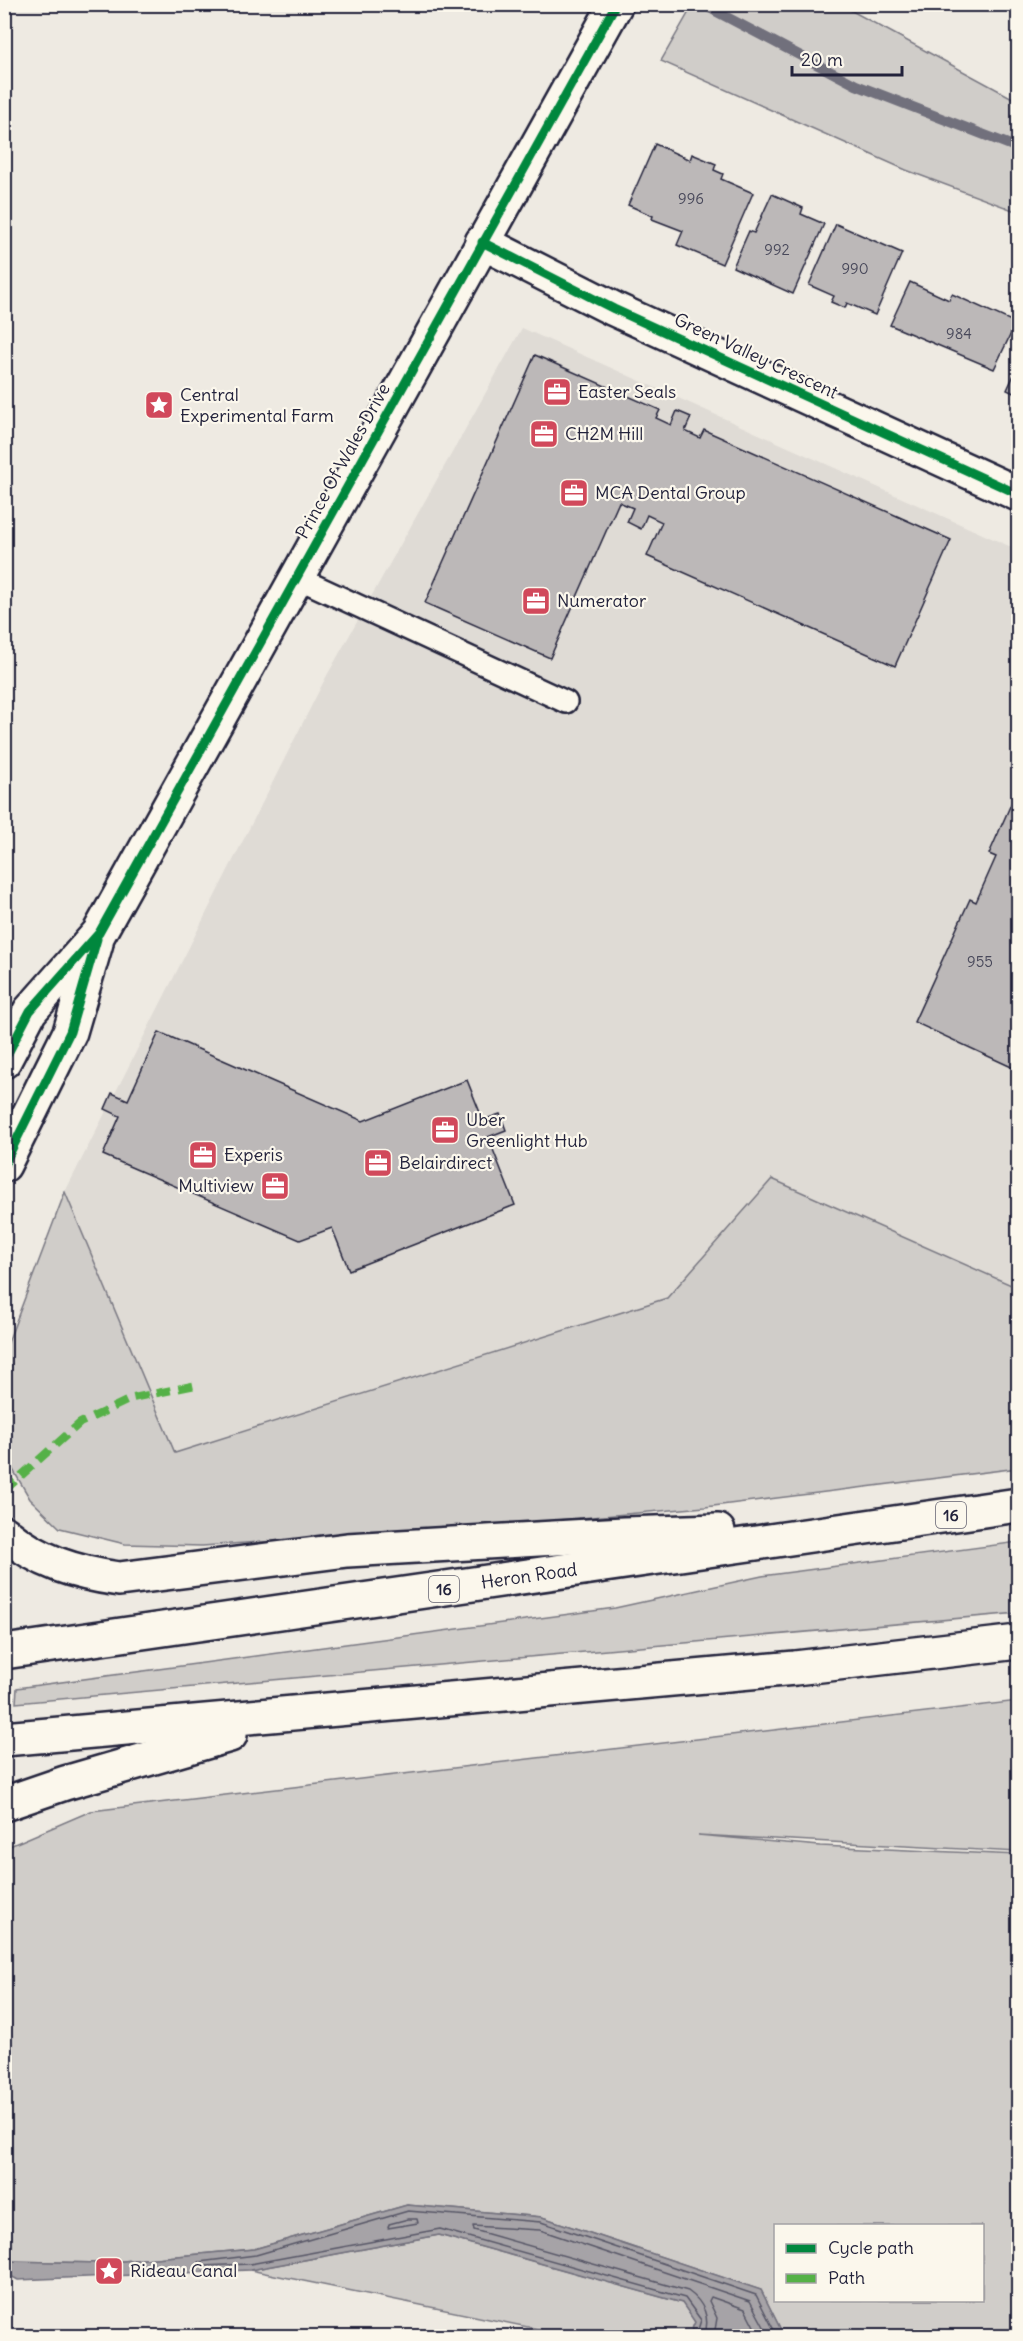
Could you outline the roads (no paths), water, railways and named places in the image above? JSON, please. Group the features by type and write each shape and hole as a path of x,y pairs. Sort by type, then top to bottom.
{"main road":[{"name":"Prince Of Wales Drive","path":"4,1061 30,1011 99,933 616,4"},
{"name":"Green Valley Crescent","path":"482,242 614,309 1018,494"},
{"name":"Prince Of Wales Drive","path":"4,1165 70,1032 99,933"},
{"name":"Heron Road","path":"4,1652 1018,1505"},
{"path":"4,1533 25,1551 53,1564 88,1575 119,1579 347,1550 624,1533 884,1525"},
{"path":"4,1740 795,1668 1018,1642"},
{"path":"4,1804 54,1786 301,1714"}],"lane":[{"path":"298,578 566,702"}],"water":[{"name":"Rideau Canal","path":"407,2205 542,2217 761,2290 784,2336 689,2336 695,2322 682,2303 439,2235 250,2270 18,2280 5,2273 5,2261 101,2263 254,2249"},
{"path":"916,2332 1018,2336 908,2336"}],"waterway":[{"path":"702,4 856,85 1018,148"}],"place":[{"name":"Easter Seals","path":"557,392"},
{"name":"Central Experimental Farm","path":"159,405"},
{"name":"CH2M Hill","path":"544,434"},
{"name":"MCA Dental Group","path":"574,493"},
{"name":"Numerator","path":"536,601"},
{"name":"Uber Greenlight Hub","path":"445,1130"},
{"name":"Experis","path":"203,1155"},
{"name":"Belairdirect","path":"378,1163"},
{"name":"Multiview","path":"275,1186"},
{"name":"Rideau Canal","path":"109,2271"}]}
